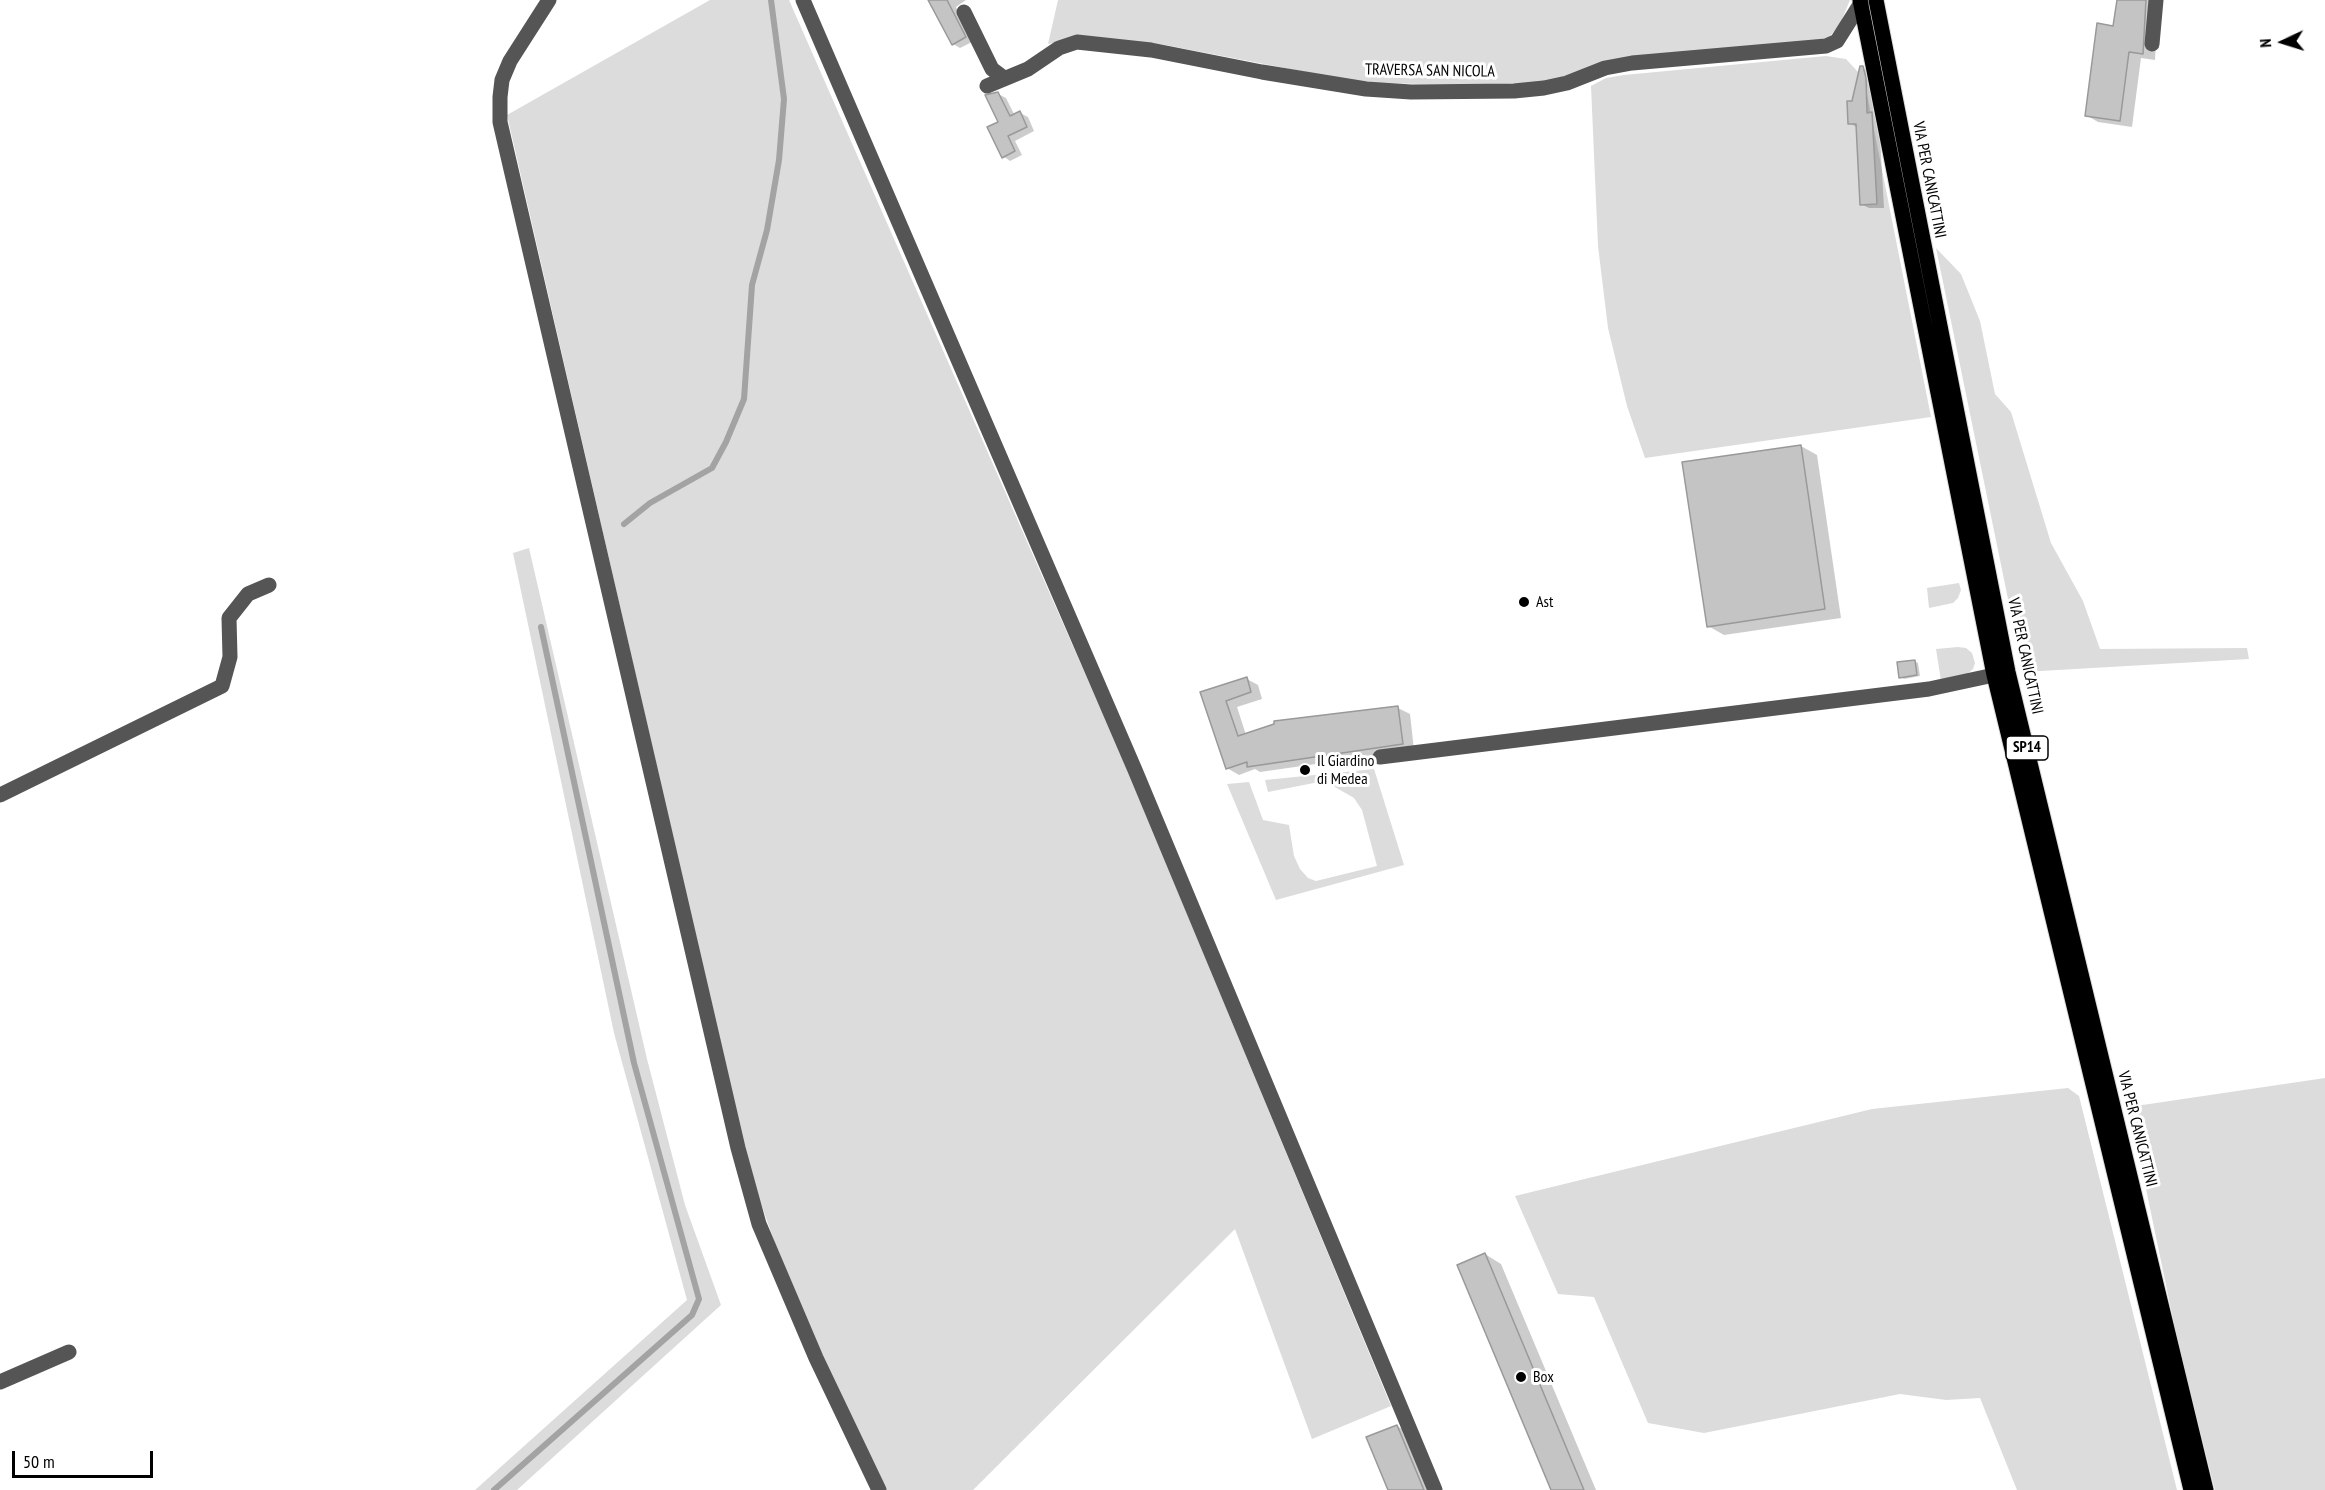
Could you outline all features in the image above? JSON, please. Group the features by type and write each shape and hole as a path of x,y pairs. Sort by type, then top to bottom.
{"main road":[{"name":"VIA PER CANICATTINI","path":"1866,1 1994,675 2191,1490"},
{"name":"VIA PER CANICATTINI","path":"1866,1 2008,672 2206,1490"}],"street":[{"path":"549,0 510,61 502,80 500,122 738,1148 759,1224 816,1358 879,1490"},
{"path":"803,0 1135,770 1435,1490"},
{"path":"2152,44 2156,0"},
{"name":"TRAVERSA SAN NICOLA","path":"987,87 1028,69 1059,48 1077,42 1151,50 1262,72 1366,89 1411,92 1514,91 1567,83 1605,68 1632,63 1826,46 1837,40 1866,1"},
{"path":"963,12 992,69 1004,78"},
{"path":"0,795 222,686 230,657 229,618 248,594 269,585"},
{"path":"1380,757 1929,688 1994,675"},
{"path":"0,1382 69,1352"}],"shaded area":[{"path":"710,0 789,0 1130,776 1391,1406 1312,1439 1235,1229 973,1490 885,1490 812,1340 759,1198 744,1146 507,115"},
{"path":"1058,0 1850,0 1840,24 1830,36 1819,43 1571,76 1540,83 1469,85 1372,83 1347,80 1160,44 1084,36 1048,44"},
{"path":"1826,56 1846,59 1859,73 1866,89 1931,417 1645,458 1627,406 1608,328 1598,246 1591,86 1606,78 1624,75"},
{"path":"1936,248 1961,274 1980,321 1995,394 2011,412 2051,543 2083,601 2100,649 2247,648 2249,659 2023,672"},
{"path":"529,548 647,1059 685,1205 721,1305 517,1490 475,1490 687,1300 614,1033 513,553"},
{"path":"1959,583 1961,590 1953,603 1929,608 1927,588"},
{"path":"1966,648 1972,653 1975,663 1973,669 1966,675 1941,681 1936,649"},
{"path":"1374,769 1404,865 1276,900 1227,784 1249,782 1263,820 1289,825 1294,856 1300,869 1308,878 1316,881 1377,866 1362,810 1354,798 1328,783 1319,782 1268,792 1265,780"},
{"path":"2325,1078 2325,1490 2215,1490 2178,1343 2129,1107"},
{"path":"2068,1088 2079,1096 2177,1490 2017,1490 1980,1398 1946,1400 1900,1394 1704,1433 1648,1423 1594,1297 1558,1294 1515,1196 1872,1109"}],"building":[{"path":"928,0 947,0 966,37 952,45"},
{"path":"2117,0 2146,0 2143,54 2129,52 2120,121 2085,116 2097,23 2113,26"},
{"path":"1860,66 1863,66 1866,78 1867,113 1872,112 1877,204 1860,205 1856,124 1848,124 1847,101 1852,101"},
{"path":"998,92 1010,116 1020,111 1027,127 1008,136 1015,151 1002,158 987,127 998,122 985,95"},
{"path":"1801,445 1825,609 1707,627 1682,462"},
{"path":"1915,660 1917,675 1899,678 1897,662"},
{"path":"1247,677 1251,692 1226,701 1238,736 1274,724 1274,721 1398,706 1403,744 1247,767 1247,762 1226,769 1200,692"},
{"name":"Box","path":"1485,1253 1584,1490 1551,1490 1457,1265"},
{"path":"1397,1425 1424,1490 1388,1490 1366,1437"}],"waterway":[{"path":"624,524 650,503 712,468 744,399 752,285 767,230 779,160 784,99 771,0"},
{"path":"494,1490 692,1315 699,1299 634,1063 541,627"}],"place":[{"name":"Ast","path":"1524,602"},
{"name":"Il Giardino di Medea","path":"1305,770"},
{"name":"Box","path":"1521,1377"}]}
